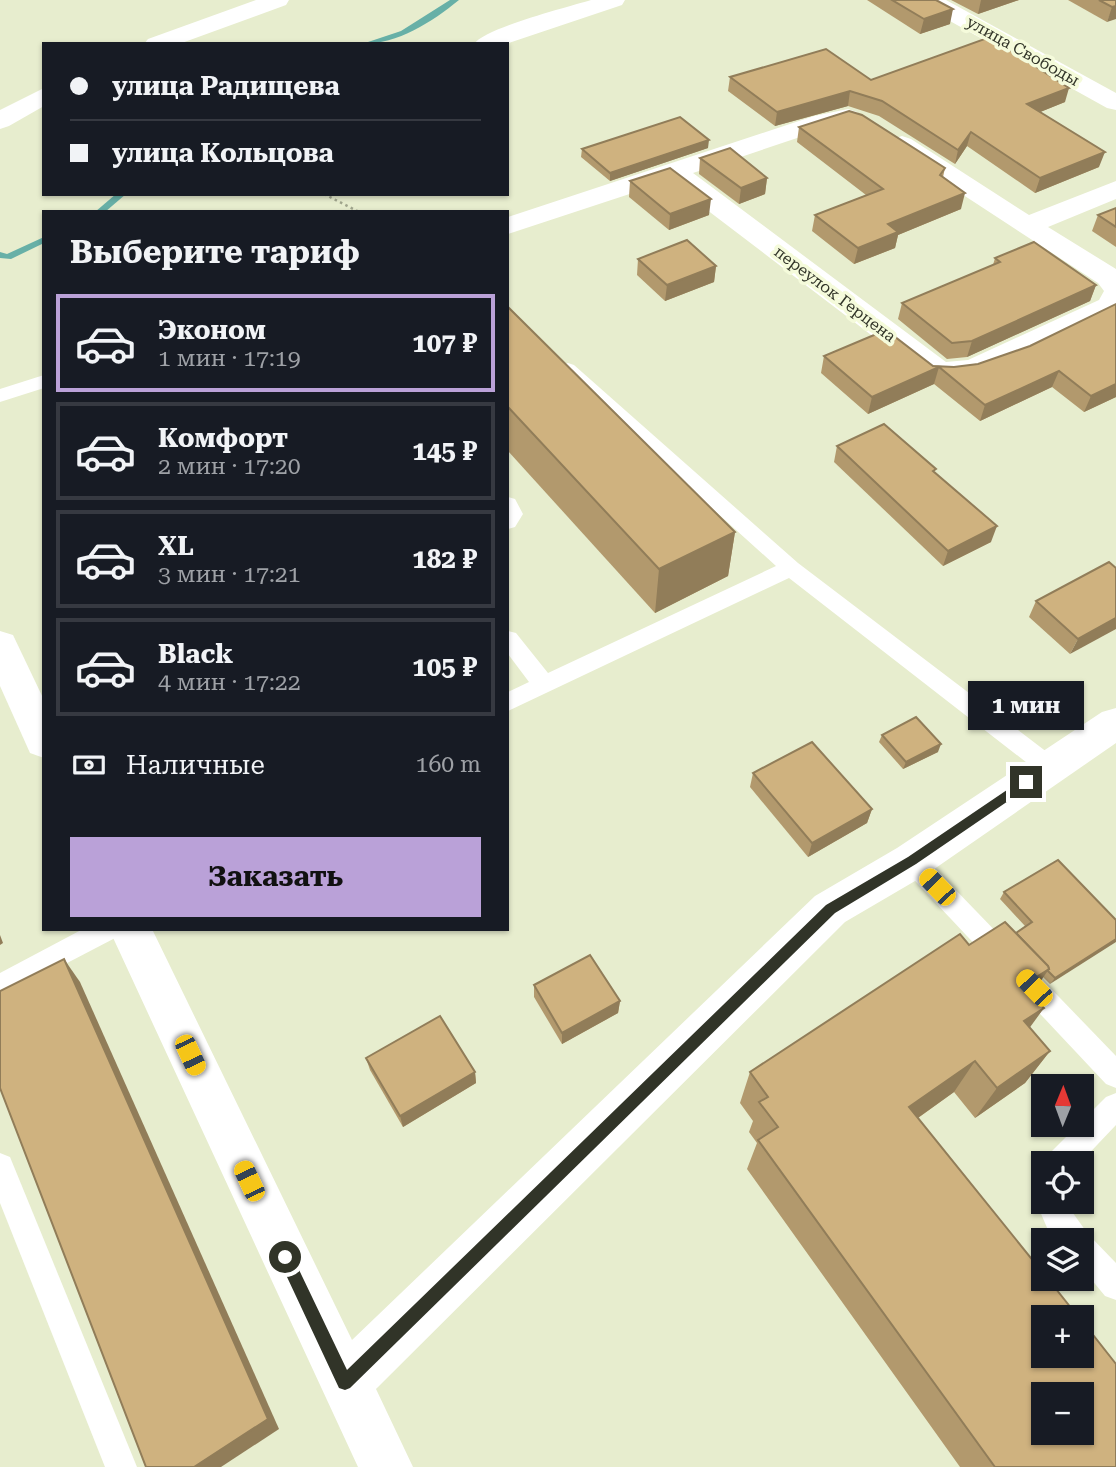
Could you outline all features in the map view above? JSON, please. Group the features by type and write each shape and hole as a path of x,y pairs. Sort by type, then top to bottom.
{"street":[{"path":"162,42 278,0"},
{"path":"490,42 513,32 614,0"},
{"name":"улица Свободы","path":"929,0 1116,103"},
{"path":"0,121 42,96"},
{"path":"509,226 823,121 847,117 875,126 1109,277 1116,288"},
{"name":"переулок Герцена","path":"674,172 940,372 974,369 1110,306 1116,295"},
{"path":"1027,226 1116,189"},
{"path":"0,646 42,738"},
{"path":"345,1383 830,909 912,861 1048,766 1116,723"},
{"path":"131,931 386,1467"}],"lane":[{"path":"548,351 791,568 1048,766"},
{"path":"0,397 42,382"},
{"path":"509,702 791,568"},
{"path":"509,640 544,685"},
{"path":"912,861 1116,1075"},
{"path":"0,986 104,931"},
{"path":"1072,1151 1116,1106"},
{"path":"0,1167 121,1467"},
{"path":"1094,1260 1116,1285"}],"path":[{"path":"328,196 355,210"}],"building":[{"path":"892,0 936,0 953,9 924,19"},
{"path":"1099,0 1116,0 1116,6 1112,7"},
{"path":"990,37 1069,88 1027,104 1105,152 1040,178 971,132 958,150 882,101 850,91 777,112 730,77 826,49 871,80"},
{"path":"849,111 862,115 945,168 940,175 965,193 888,224 898,232 858,248 815,215 883,189 799,127"},
{"path":"680,117 709,140 610,173 582,149"},
{"path":"730,148 767,178 741,188 700,158"},
{"path":"670,168 711,199 670,214 630,181"},
{"path":"1116,208 1116,227 1098,215"},
{"path":"687,240 716,266 667,285 638,259"},
{"path":"1034,242 1096,285 972,341 952,343 902,303 1000,262 995,258"},
{"path":"1116,304 1116,384 1091,396 1059,371 985,405 939,367 872,397 824,356 886,330 933,366 978,364 1030,346"},
{"path":"509,308 735,532 659,569 509,408"},
{"path":"884,424 997,526 948,551 837,446"},
{"path":"1109,562 1116,568 1116,618 1078,639 1036,601"},
{"path":"916,717 941,744 906,762 882,735"},
{"path":"812,742 872,809 812,843 753,773"},
{"path":"1058,860 1116,920 1116,939 1055,978 1047,970 1048,966 1016,933 1032,922 1004,892"},
{"path":"1005,922 1048,966 1049,969 1024,985 1044,1008 1024,1021 1050,1051 997,1088 975,1061 909,1107 1031,1258 1031,1291 1058,1291 1069,1305 1031,1305 1031,1368 1094,1368 1094,1336 1116,1364 1116,1467 995,1467 758,1140 778,1127 759,1102 768,1097 750,1072 960,934 969,945"},
{"path":"590,955 620,1001 562,1033 534,985"},
{"path":"64,959 268,1419 194,1467 146,1467 0,1088 0,991"},
{"path":"440,1016 475,1072 400,1116 366,1058"}],"waterway":[{"path":"373,42 404,33 455,0"},
{"path":"102,210 119,196"},
{"path":"0,255 8,257 42,241"}],"route":[{"path":"285,1257 345,1383 830,909 912,861 1026,782"}]}
